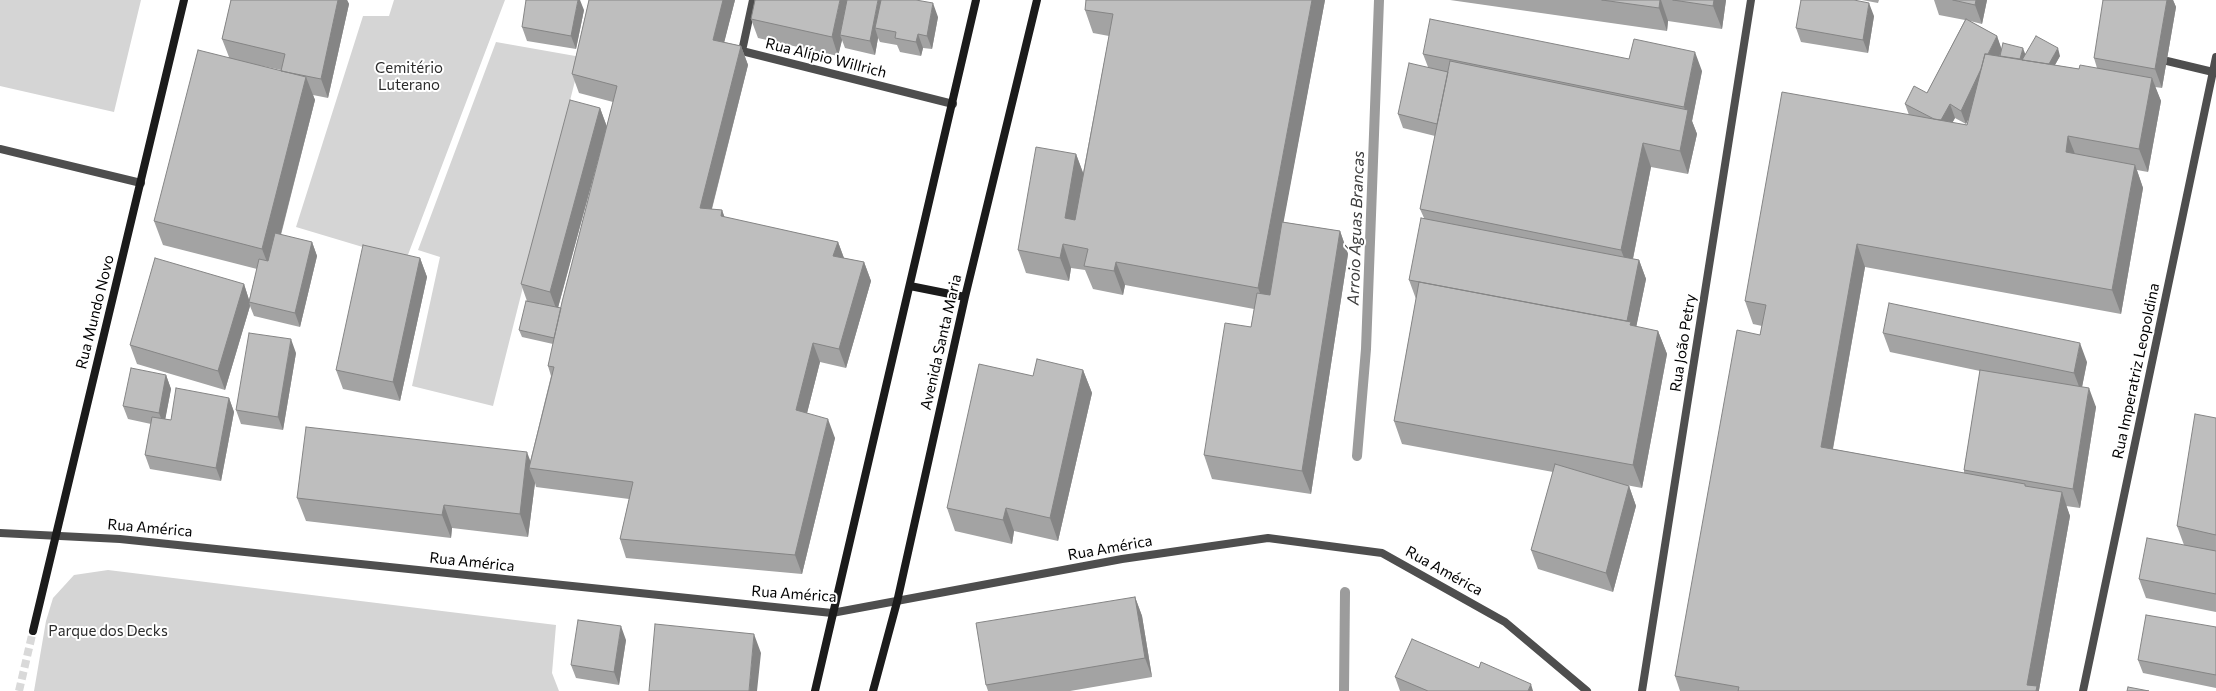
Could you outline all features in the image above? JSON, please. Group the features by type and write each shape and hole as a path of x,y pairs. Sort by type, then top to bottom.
{"main road":[{"name":"Rua Mundo Novo","path":"32,631 184,0"},
{"path":"815,691 976,0"},
{"name":"Avenida Santa Maria","path":"873,691 897,602 965,297 1037,0"},
{"path":"910,286 965,297"}],"street":[{"name":"Rua Alípio Willrich","path":"753,0 742,51 953,104"},
{"name":"Rua João Petry","path":"1642,691 1751,0"},
{"name":"Rua Imperatriz Leopoldina","path":"2083,691 2216,57"},
{"path":"2167,61 2213,72"},
{"path":"0,150 141,183"},
{"name":"Rua América","path":"0,533 120,539 832,614 1122,559 1268,538 1382,553 1505,622 1587,691"}],"green space":[{"path":"0,0 141,0 114,112 0,86"},
{"name":"Cemitério Luterano","path":"394,0 505,0 406,260 296,227 363,16 389,16"},
{"path":"496,42 581,57 493,406 412,386 440,257 418,250"},
{"name":"Parque dos Decks","path":"108,570 556,625 552,673 559,691 34,691 46,621 53,598 74,575"}],"building":[{"path":"231,0 338,0 321,79 281,71 285,54 222,39"},
{"path":"526,0 578,0 571,36 522,27"},
{"path":"589,0 723,0 713,40 741,46 700,208 722,210 721,216 838,242 833,256 864,262 839,349 813,343 796,410 828,419 795,555 620,539 633,482 529,468 554,367 548,366 562,302 617,86 572,74"},
{"path":"755,0 840,0 832,37 751,19"},
{"path":"847,0 878,0 870,41 840,35"},
{"path":"881,0 916,0 933,3 927,36 918,34 916,42 895,38 896,32 875,28"},
{"path":"1086,0 1312,0 1258,288 1116,262 1114,271 1084,266 1088,249 1063,244 1060,258 1018,250 1036,147 1076,154 1065,218 1075,220 1113,14 1085,10"},
{"path":"1602,0 1660,0 1659,8"},
{"path":"1673,0 1714,0 1713,6"},
{"path":"1801,0 1854,0 1869,3 1863,40 1796,28"},
{"path":"1953,0 1976,0 1975,5"},
{"path":"2103,0 2167,0 2155,69 2094,58"},
{"path":"1430,19 1629,59 1634,39 1695,52 1684,107 1423,54"},
{"path":"1966,19 1997,36 1988,54 1985,54 1981,69 1961,111 1950,104 1941,120 1934,119 1905,104 1914,86 1927,93"},
{"path":"2036,36 2058,48 2049,64 2022,60"},
{"path":"2003,43 2023,48 2020,59 2000,56"},
{"path":"198,50 306,77 262,249 154,221"},
{"path":"1985,54 2079,69 2080,65 2152,78 2139,149 2068,136 2066,152 2135,165 2112,290 1857,244 1821,447 2062,492 2027,685 2037,686 2036,691 1738,691 1739,687 1675,676 1737,330 1760,335 1766,305 1745,301 1782,92 1967,125"},
{"path":"1450,61 1688,110 1680,151 1643,143 1621,250 1420,209"},
{"path":"1409,63 1448,72 1437,124 1398,114"},
{"path":"570,100 600,108 550,292 521,284"},
{"path":"1421,218 1639,260 1627,321 1409,280"},
{"path":"1282,222 1340,231 1302,471 1204,455 1225,323 1251,327 1257,293 1270,295"},
{"path":"275,233 312,242 295,313 249,302 259,259 268,261"},
{"path":"363,245 420,258 393,382 336,370"},
{"path":"155,258 244,284 218,371 130,345"},
{"path":"1419,282 1631,322 1630,325 1658,331 1633,465 1394,421"},
{"path":"526,301 561,308 554,338 519,330"},
{"path":"1889,303 2080,343 2074,373 1883,333"},
{"path":"249,333 291,339 278,417 236,410"},
{"path":"1037,359 1083,370 1050,518 1006,508 1003,520 947,508 979,364 1033,376"},
{"path":"131,368 166,375 159,413 123,406"},
{"path":"1980,370 2089,388 2073,489 1964,470"},
{"path":"176,388 229,398 216,468 145,455 152,417 171,420"},
{"path":"2195,414 2216,418 2216,535 2177,526"},
{"path":"306,427 527,452 520,514 444,505 442,515 297,498"},
{"path":"1555,464 1629,486 1606,573 1531,550"},
{"path":"2147,538 2216,551 2216,594 2139,579"},
{"path":"1135,597 1145,658 986,685 976,623"},
{"path":"2146,615 2216,627 2216,675 2138,660"},
{"path":"578,620 621,626 614,672 571,665"},
{"path":"655,624 754,634 749,691 649,691"},
{"path":"1412,639 1479,668 1481,662 1531,684 1528,691 1428,691 1395,677"},
{"path":"2128,687 2149,691 2127,691"}],"waterway":[{"name":"Arroio Águas Brancas","path":"1357,456 1366,349 1379,0"},
{"name":"Arroio Águas Brancas","path":"1344,691 1345,592"}],"tunnel":[{"path":"19,691 33,631"}]}
